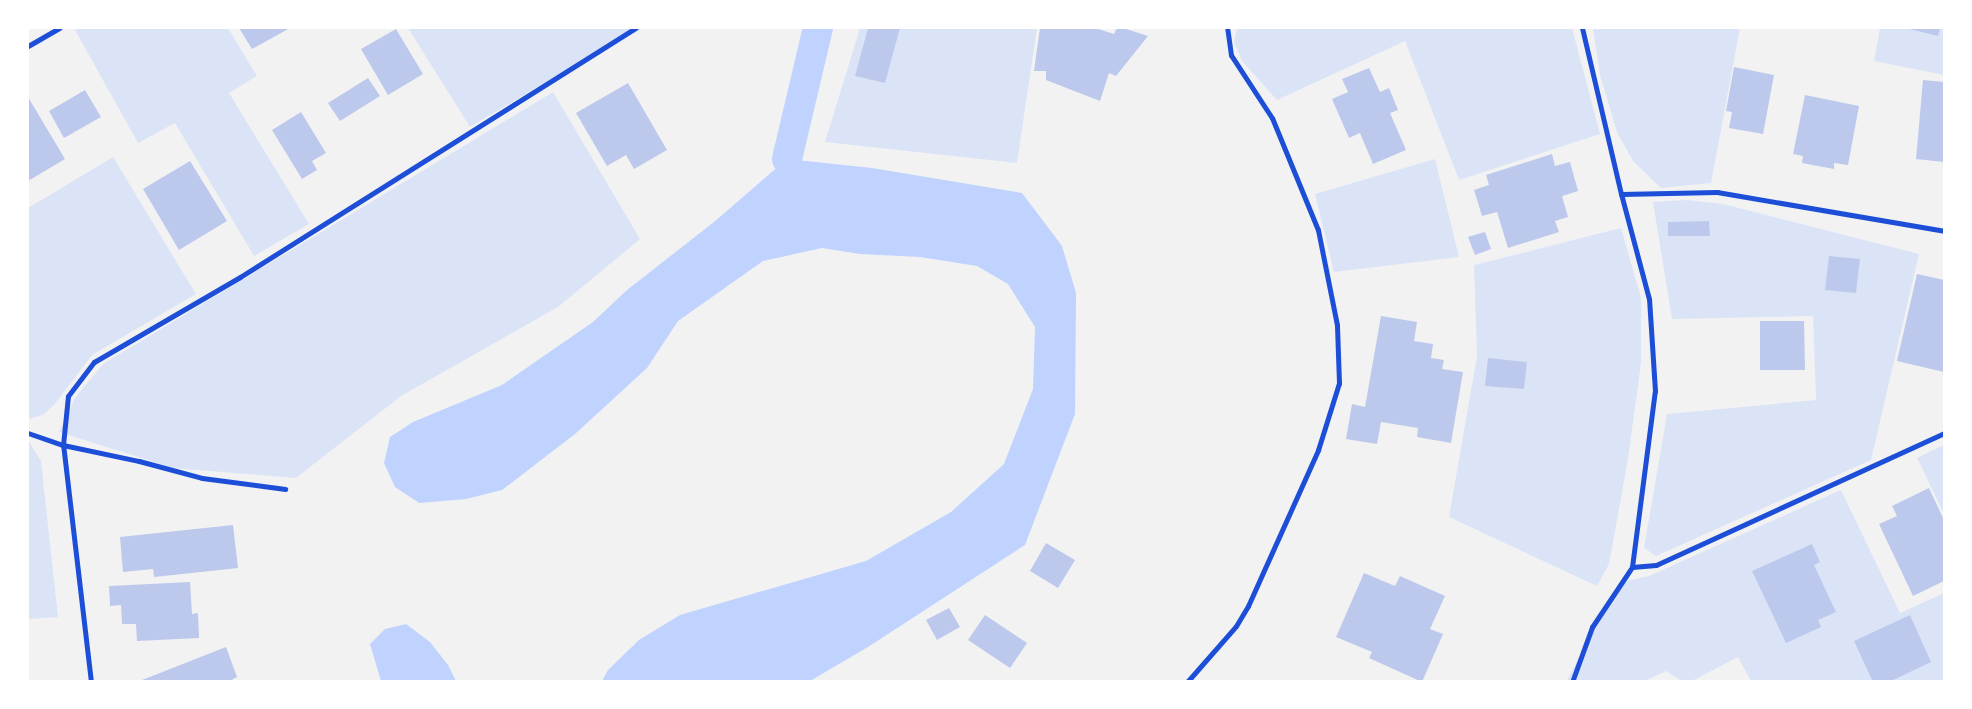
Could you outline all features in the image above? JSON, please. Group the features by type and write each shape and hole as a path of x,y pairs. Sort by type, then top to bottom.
{"street":[{"path":"28,46 59,28"},
{"path":"91,682 63,445 68,396 94,362 240,277 636,28"},
{"path":"1187,682 1236,626 1248,606 1318,450 1339,383 1337,325 1318,230 1272,118 1231,55 1227,28"},
{"path":"1572,682 1592,627 1632,567 1655,391 1649,299 1621,194 1582,28"},
{"path":"1621,194 1717,192 1944,231"},
{"path":"28,433 63,445 139,461 202,478 285,489"},
{"path":"1632,567 1656,565 1944,434"}],"shaded area":[{"path":"80,28 228,28 257,76 229,93 309,224 254,256 175,123 138,143 75,30"},
{"path":"408,28 637,28 470,127"},
{"path":"860,28 1037,28 1017,163 825,142"},
{"path":"1237,28 1572,28 1600,134 1459,180 1405,41 1277,100 1242,61 1234,42"},
{"path":"1593,28 1740,28 1711,183 1661,188 1633,161 1617,132 1600,75"},
{"path":"1880,28 1944,28 1944,75 1874,61"},
{"path":"553,92 640,239 558,307 401,396 296,478 173,468 59,432 75,398 103,364"},
{"path":"113,157 196,294 92,355 54,405 43,415 28,419 28,208"},
{"path":"1435,159 1459,257 1334,272 1315,194"},
{"path":"1687,200 1723,204 1919,254 1871,460 1656,556 1644,548 1667,414 1816,400 1813,316 1672,319 1653,202"},
{"path":"1621,228 1641,298 1641,363 1628,459 1609,564 1597,586 1449,517 1477,356 1474,265"},
{"path":"28,440 41,461 58,617 28,619"},
{"path":"1944,445 1944,514 1917,458"},
{"path":"1841,490 1900,613 1944,593 1944,681 1751,681 1738,657 1692,681 1682,681 1666,671 1645,681 1566,682 1619,583 1649,576"}],"water":[{"path":"787,159 872,168 1022,193 1062,246 1076,293 1075,414 1025,545 868,647 810,681 602,681 608,670 639,640 680,615 866,561 951,512 1004,464 1033,389 1035,327 1008,284 977,266 920,257 860,254 822,248 763,261 678,321 647,368 575,434 502,490 466,499 419,503 395,487 384,463 390,437 413,422 502,385 593,322 627,290 714,222"},
{"path":"406,624 430,642 448,665 456,681 381,681 370,644 385,629"}],"building":[{"path":"239,28 290,28 252,49"},
{"path":"868,28 900,28 885,83 855,76"},
{"path":"1040,28 1095,28 1114,34 1117,28 1123,28 1148,36 1116,76 1109,73 1100,101 1046,80 1046,71 1034,71"},
{"path":"1905,28 1940,28 1938,36"},
{"path":"396,29 423,74 388,95 361,49"},
{"path":"1734,67 1774,75 1763,134 1729,128 1732,112 1726,111"},
{"path":"1369,68 1380,92 1389,88 1398,110 1390,113 1406,150 1373,164 1360,133 1349,138 1332,99 1348,92 1342,79"},
{"path":"368,78 380,96 340,121 328,103"},
{"path":"1923,80 1944,82 1944,162 1916,159"},
{"path":"628,83 667,150 634,169 626,155 607,166 576,113"},
{"path":"85,90 101,117 64,138 49,111"},
{"path":"1805,95 1859,106 1848,165 1834,163 1834,169 1802,163 1803,156 1793,154"},
{"path":"28,97 65,159 28,181"},
{"path":"301,112 326,153 312,161 317,170 302,179 272,130"},
{"path":"1552,154 1555,166 1570,162 1578,191 1562,196 1568,217 1555,221 1559,232 1508,248 1497,212 1482,216 1474,190 1489,185 1486,175"},
{"path":"190,161 227,221 179,250 143,189"},
{"path":"1709,221 1710,236 1668,236 1668,222"},
{"path":"1485,232 1491,249 1475,255 1468,237"},
{"path":"1829,256 1860,259 1856,293 1825,290"},
{"path":"1917,274 1944,280 1944,372 1897,361"},
{"path":"1381,316 1417,322 1414,341 1433,344 1431,358 1444,360 1442,369 1463,372 1451,443 1417,437 1418,428 1381,422 1377,444 1346,439 1352,404 1365,407"},
{"path":"1760,321 1804,321 1805,370 1760,370"},
{"path":"1488,358 1527,362 1524,389 1485,386"},
{"path":"1929,488 1944,520 1944,581 1913,596 1879,524 1897,516 1892,506"},
{"path":"233,525 238,568 154,577 153,569 123,572 120,537"},
{"path":"1046,543 1075,560 1058,588 1030,571"},
{"path":"1812,544 1820,562 1814,565 1836,612 1818,620 1821,627 1786,643 1752,571"},
{"path":"1364,573 1395,586 1400,576 1445,596 1430,629 1443,634 1422,682 1369,658 1372,652 1336,637"},
{"path":"190,582 192,614 198,613 199,638 137,641 136,624 122,624 121,605 110,606 109,586"},
{"path":"949,608 960,627 937,640 926,620"},
{"path":"985,615 1027,643 1010,668 968,640"},
{"path":"1910,615 1931,662 1889,682 1873,682 1854,641"},
{"path":"226,647 237,677 228,682 137,682"}],"waterway":[{"path":"787,159 818,28"}]}
